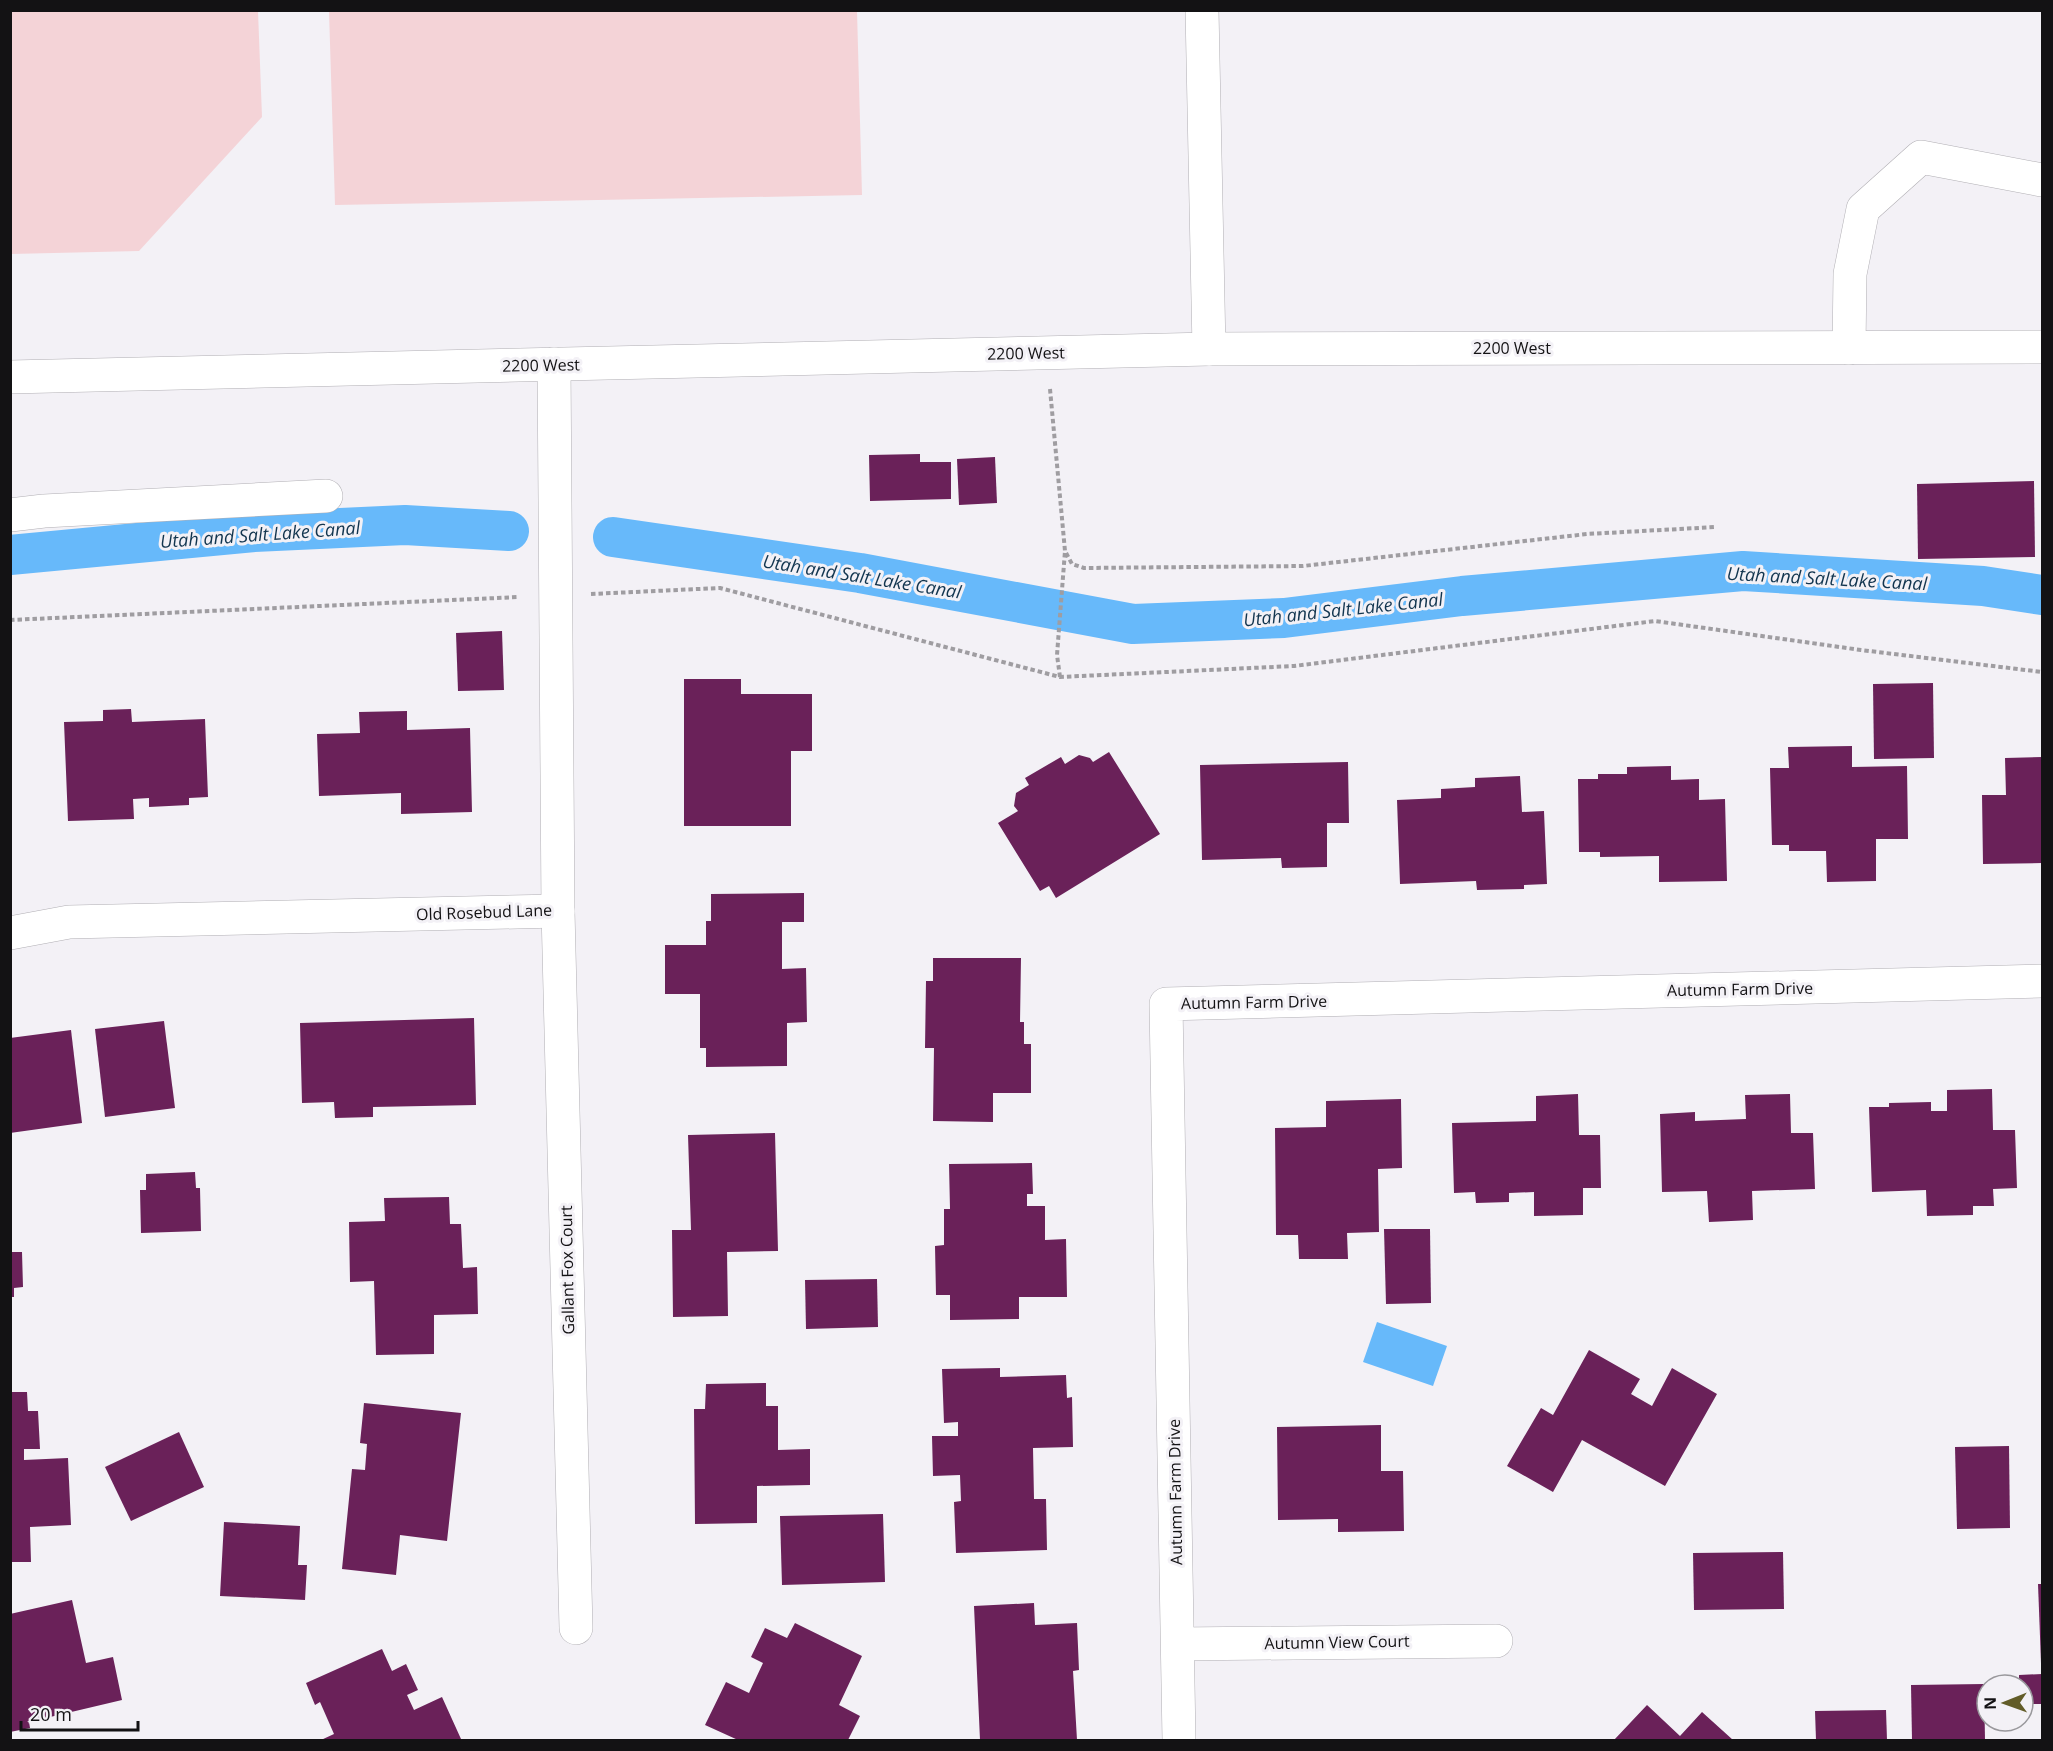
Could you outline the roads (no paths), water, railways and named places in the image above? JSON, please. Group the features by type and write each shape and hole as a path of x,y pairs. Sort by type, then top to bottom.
{"street":[{"path":"1202,10 1209,349"},
{"path":"1849,348 1850,274 1863,209 1921,157 2043,180"},
{"name":"2200 West","path":"10,377 1209,349 2043,347"},
{"name":"Old Rosebud Lane","path":"10,933 69,922 558,911 554,364"},
{"path":"10,515 56,510 326,496"},
{"name":"Gallant Fox Court","path":"558,911 576,1628"},
{"name":"Autumn Farm Drive","path":"1179,1740 1166,1004 2043,981"},
{"name":"Autumn View Court","path":"1178,1644 1496,1641"}],"water":[{"path":"1377,1322 1447,1346 1433,1386 1363,1362"}],"waterway":[{"name":"Utah and Salt Lake Canal","path":"10,555 254,532 405,525 509,531"},
{"name":"Utah and Salt Lake Canal","path":"613,537 860,573 1133,624 1284,618 1462,596 1743,571 1983,586 2042,595"}]}
